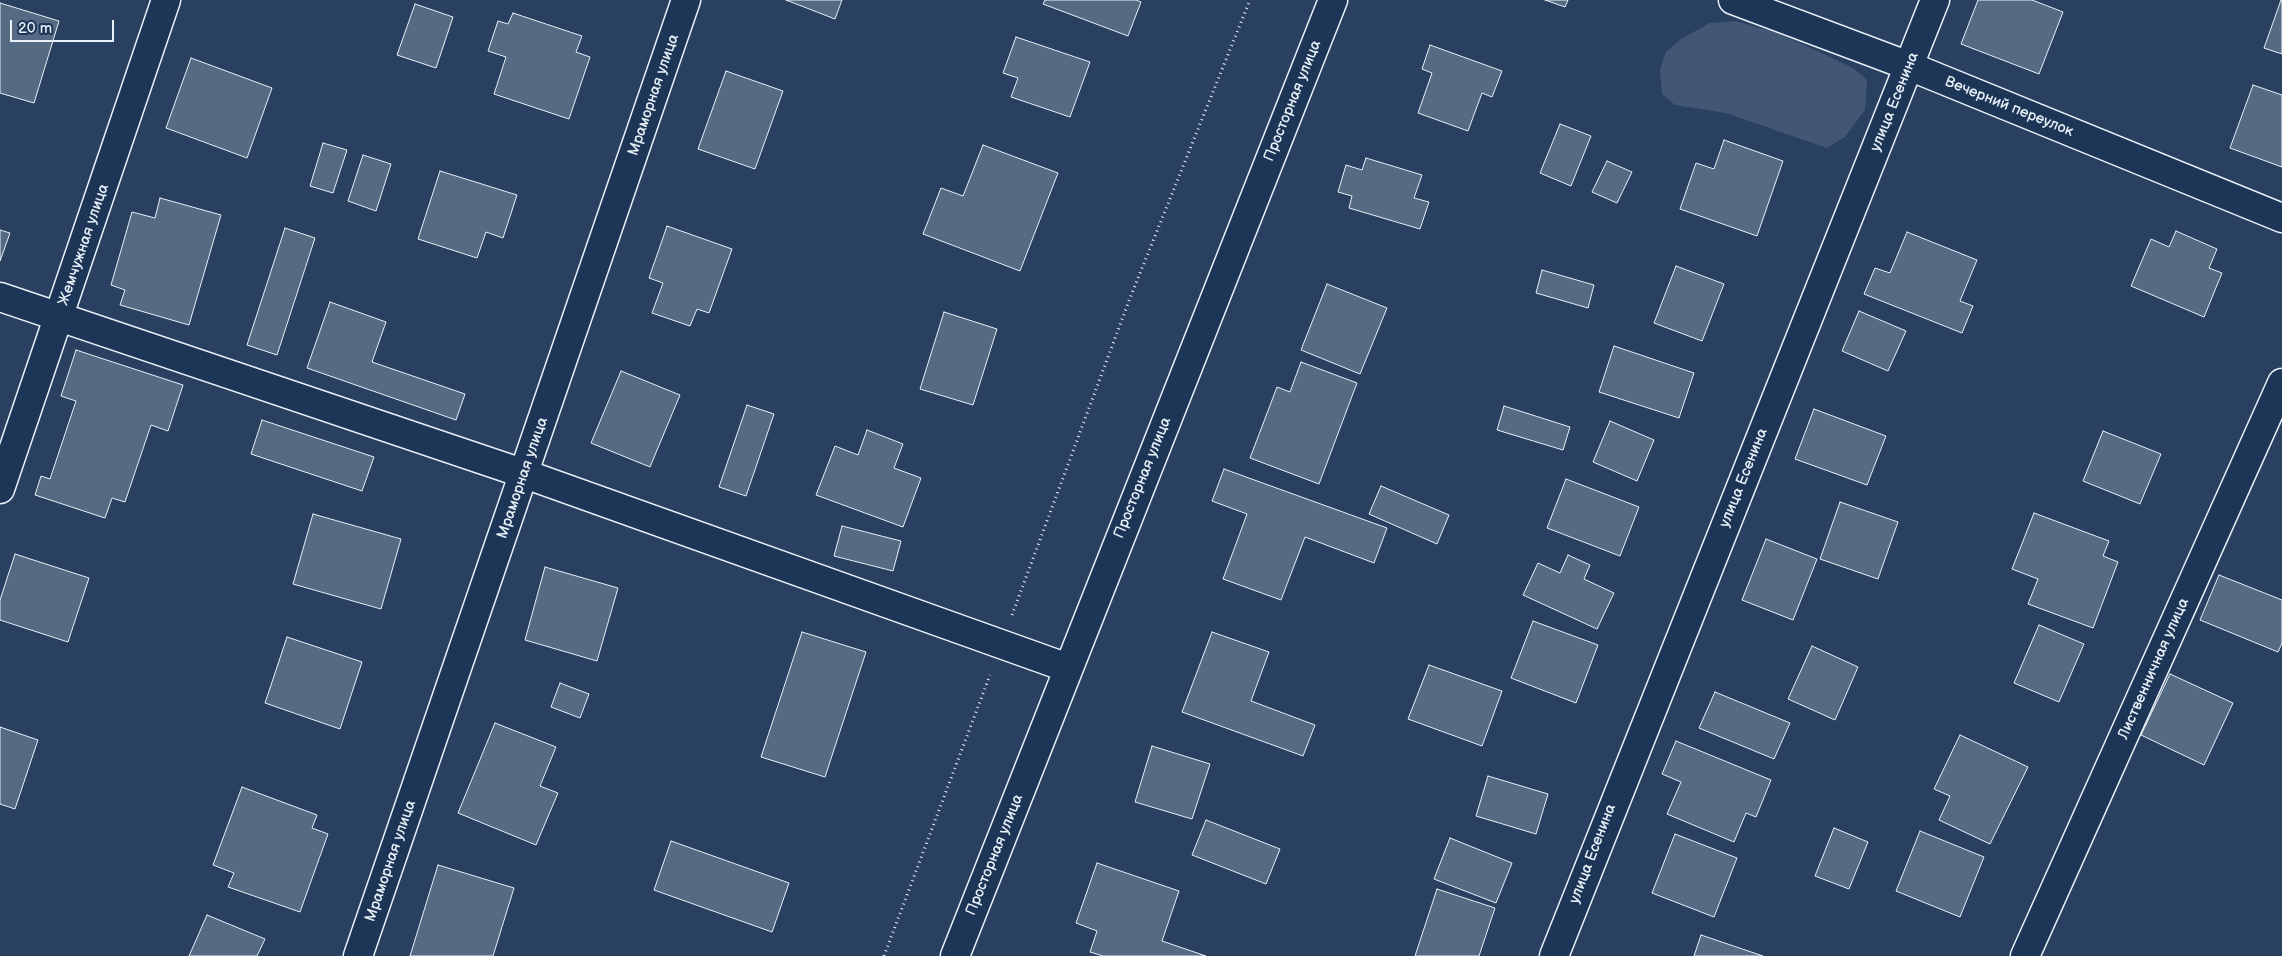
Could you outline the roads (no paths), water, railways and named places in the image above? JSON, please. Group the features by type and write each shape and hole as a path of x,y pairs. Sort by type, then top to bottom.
{"street":[{"name":"Жемчужная улица","path":"0,489 166,0"},
{"name":"Мраморная улица","path":"358,956 525,474 686,0"},
{"name":"Просторная улица","path":"955,956 1044,735 1068,668 1333,0"},
{"name":"Вечерний переулок","path":"1733,0 1909,66 2282,218"},
{"name":"улица Есенина","path":"1554,956 1935,0"},
{"path":"0,297 525,474 1068,668"},
{"name":"Лиственничная улица","path":"2025,956 2282,383"}]}
